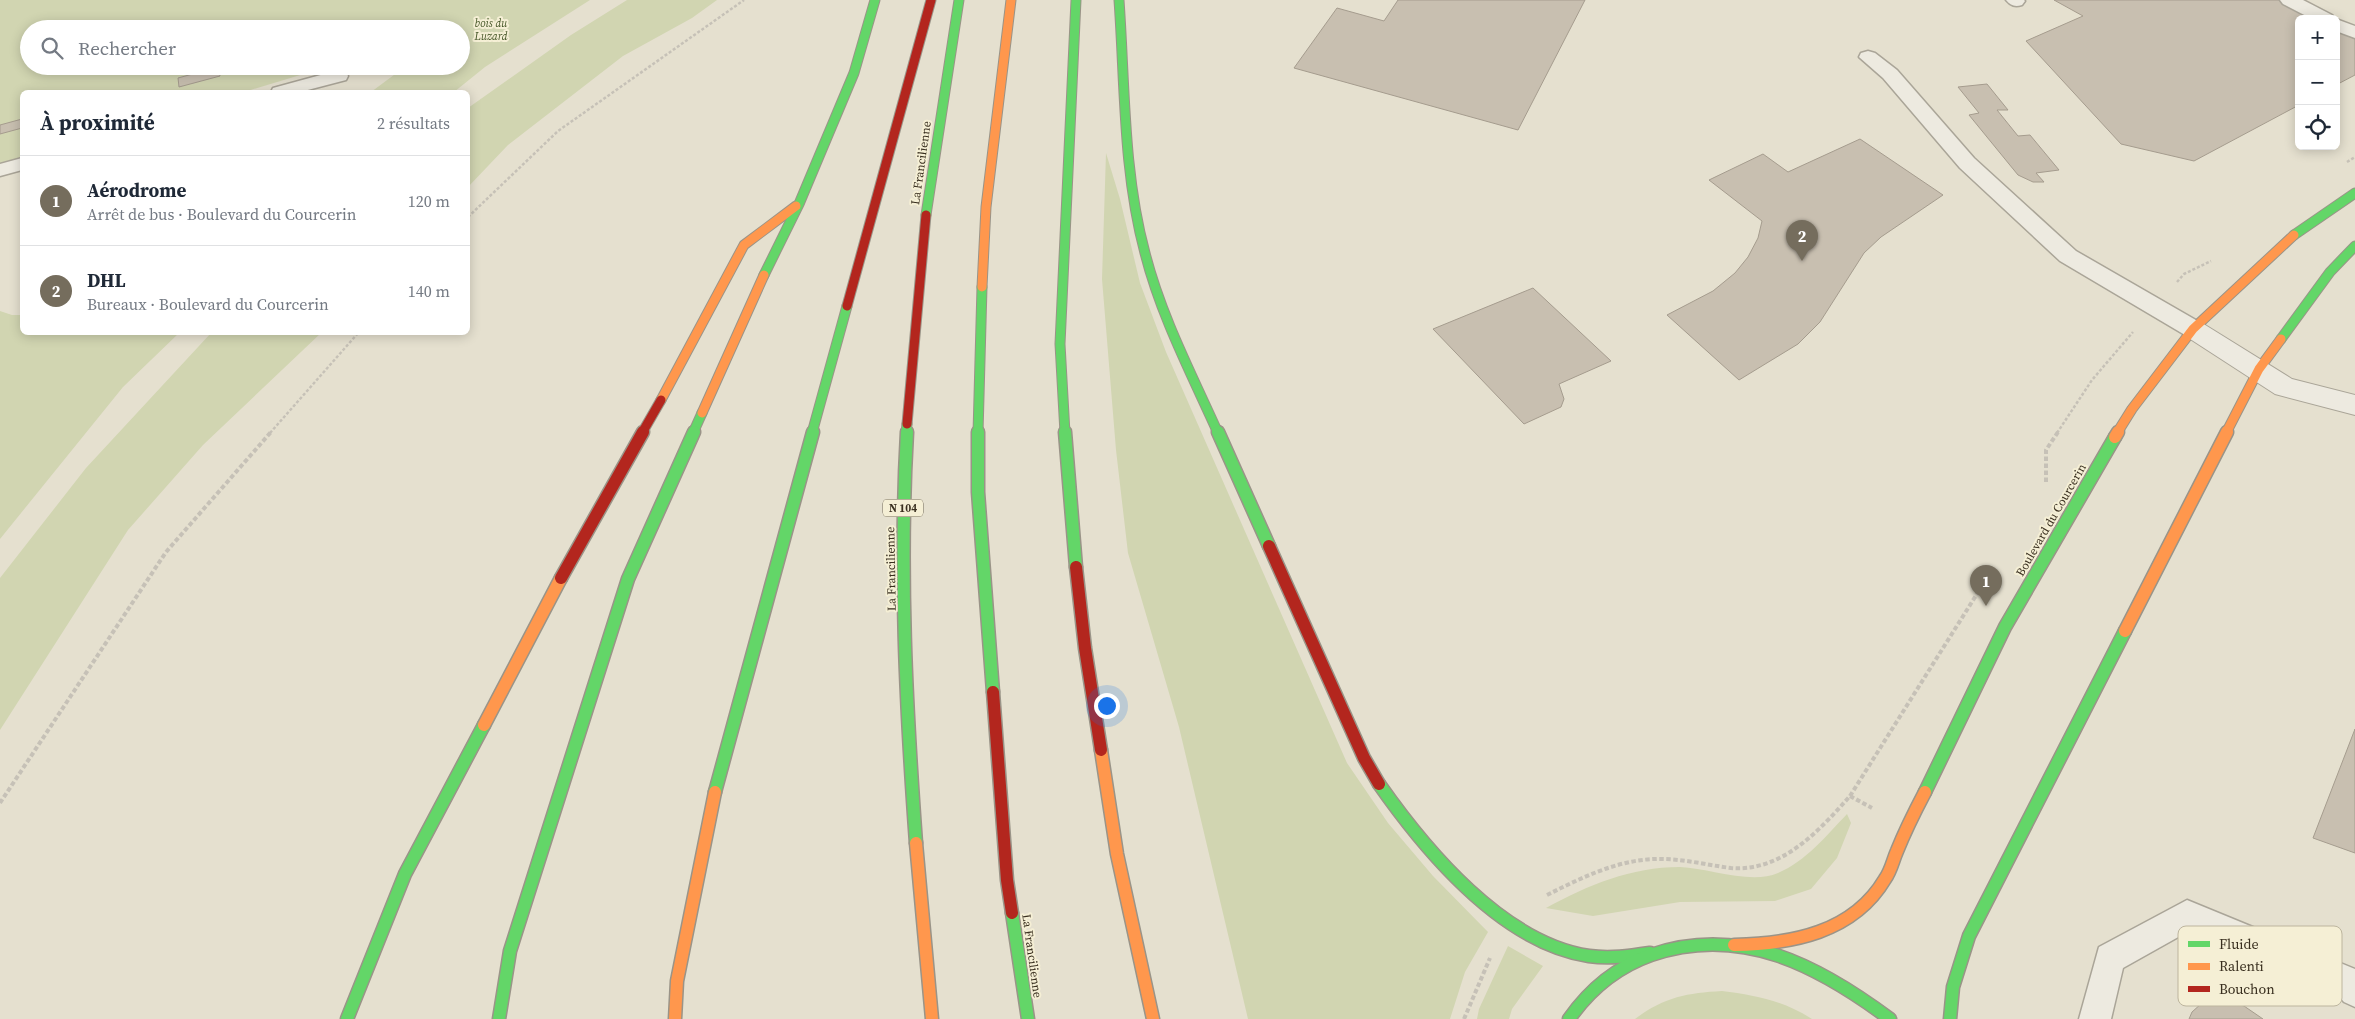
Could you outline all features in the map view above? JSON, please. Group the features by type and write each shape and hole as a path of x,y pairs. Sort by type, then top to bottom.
{"main road":[{"path":"499,1019 510,951 628,579 754,296 799,204 854,73 875,0"},
{"path":"675,1019 677,981 710,809 827,375 881,187 931,0"},
{"name":"La Francilienne","path":"932,1019 918,887 906,680 903,498 911,356 928,212 959,0"},
{"name":"La Francilienne","path":"1011,0 986,207 979,342 978,492 1007,880 1028,1019"},
{"path":"1076,0 1060,344 1068,488 1085,648 1114,834 1153,1019"},
{"path":"1120,0 1132,190 1145,254 1171,328 1368,764 1389,801 1422,844 1463,885 1514,923 1557,947 1583,955 1610,958 1650,953 1691,944 1734,945 1767,951 1818,970 1866,999 1890,1019"},
{"name":"Boulevard du Courcerin","path":"1734,945 1770,946 1812,938 1854,914 1884,882 1908,826 2005,627 2068,515 2132,409 2193,329 2285,241 2355,193"},
{"path":"346,1019 405,874 568,565 670,384 744,245 799,204"},
{"path":"1950,1019 1949,1006 1955,977 1969,936 2259,369 2330,272 2355,246"},
{"path":"1569,1019 1593,988 1637,958 1650,953"}],"street":[{"path":"2193,329 2259,369 2284,387 2355,405"}],"lane":[{"path":"2289,0 2318,15"},
{"path":"2340,26 2355,33"},
{"path":"1868,57 1890,74 1967,163 2068,256 2193,329"},
{"path":"287,90 339,76"},
{"path":"0,170 20,165"},
{"path":"2095,1019 2110,958 2187,915 2213,926"},
{"path":"2342,980 2347,982 2355,991"}],"path":[{"path":"470,215 558,131 744,0"},
{"path":"2046,488 2046,450 2092,380 2156,306"},
{"path":"0,803 166,552 356,335"},
{"path":"1464,1019 1495,948 1514,923 1538,900 1574,881 1618,864 1668,859 1759,868 1777,862 1832,816 1850,796 1992,571"},
{"path":"1850,796 1908,826"}],"green space":[{"name":"bois du Luzard","path":"0,0 590,0 485,67 456,90 374,90 394,75 470,75 470,20 20,20 20,75 300,75 251,90 20,90 20,159 0,164"},
{"path":"627,0 717,0 692,18 623,56 508,145 470,185 470,107 571,35"},
{"path":"1106,153 1120,199 1140,283 1166,352 1347,763 1388,823 1433,876 1488,932 1465,972 1450,1019 1248,1019 1179,727 1128,553 1116,450 1102,279"},
{"path":"0,311 12,315 20,315 20,335 177,335 123,387 0,539"},
{"path":"209,335 319,335 203,445 128,530 0,730 0,578 86,468"},
{"path":"1847,814 1851,823 1837,858 1811,889 1775,901 1680,902 1593,916 1546,908 1594,885 1644,870 1680,867 1743,877 1767,876 1778,873 1807,855"},
{"path":"1508,946 1543,966 1512,1009 1509,1019 1477,1019 1479,1009"},
{"path":"1722,991 1780,1003 1812,1019 1635,1019 1666,1001 1698,993"}],"building":[{"path":"1398,0 1585,0 1518,130 1294,68 1337,8 1384,21"},
{"path":"2054,0 2279,0 2308,15 2295,15 2295,107 2194,161 2121,144 2026,41 2083,16"},
{"path":"2340,31 2355,39 2355,75 2340,83"},
{"path":"189,75 220,76 179,87 178,78"},
{"path":"1987,84 2008,110 1997,110 2018,136 2030,135 2059,170 2036,173 2044,182 2033,182 2018,175 1969,115 1979,113 1958,87"},
{"path":"20,120 20,129 0,134 0,125"},
{"path":"1860,139 1943,195 1881,237 1864,253 1820,322 1798,344 1739,380 1667,315 1713,291 1735,273 1748,257 1758,238 1762,221 1709,180 1763,154 1788,172"},
{"path":"1533,288 1611,361 1559,384 1564,399 1561,407 1524,424 1433,329"},
{"path":"2355,729 2355,853 2313,838"},
{"path":"2199,1006 2244,1006 2263,1019 2189,1019 2192,1012"}],"traffic: fast":[{"path":"764,275 799,204 854,73 875,0"},
{"path":"926,215 959,0"},
{"path":"1076,0 1060,344 1068,488 1076,567"},
{"path":"1119,0 1132,189 1145,254 1171,328 1269,546"},
{"path":"2294,235 2355,193"},
{"path":"2281,339 2330,272 2355,246"},
{"path":"982,287 979,342 978,492 993,692"},
{"path":"715,792 847,306"},
{"path":"499,1019 510,951 628,579 702,413"},
{"path":"907,424 903,528 904,634 916,843"},
{"path":"1925,792 2005,627 2115,437"},
{"path":"1950,1019 1953,987 1969,936 2125,631"},
{"path":"347,1019 405,874 484,725"},
{"path":"1379,784 1397,810 1441,863 1467,888 1522,930 1552,945 1582,955 1616,957 1650,953"},
{"path":"1012,913 1028,1019"},
{"path":"1569,1019 1591,992 1627,965 1671,948 1705,944 1738,946 1771,953 1802,964 1862,998 1890,1019"}],"traffic: slow":[{"path":"982,287 986,207 1011,0"},
{"path":"661,400 744,245 796,206"},
{"path":"2115,437 2132,409 2193,329 2294,235"},
{"path":"702,413 764,275"},
{"path":"2125,631 2259,369 2281,339"},
{"path":"484,725 561,578"},
{"path":"1101,750 1117,854 1153,1019"},
{"path":"675,1019 677,981 715,792"},
{"path":"1734,945 1778,943 1798,939 1817,934 1852,915 1868,901 1883,883 1925,792"},
{"path":"916,843 932,1019"}],"traffic: jam":[{"path":"847,306 931,0"},
{"path":"907,424 926,215"},
{"path":"561,578 661,400"},
{"path":"1269,546 1364,758 1379,784"},
{"path":"1076,567 1085,648 1101,750"},
{"path":"993,692 1007,880 1012,913"}],"place":[{"name":"DHL","path":"1802,261"},
{"name":"Aérodrome","path":"1986,606"}]}
